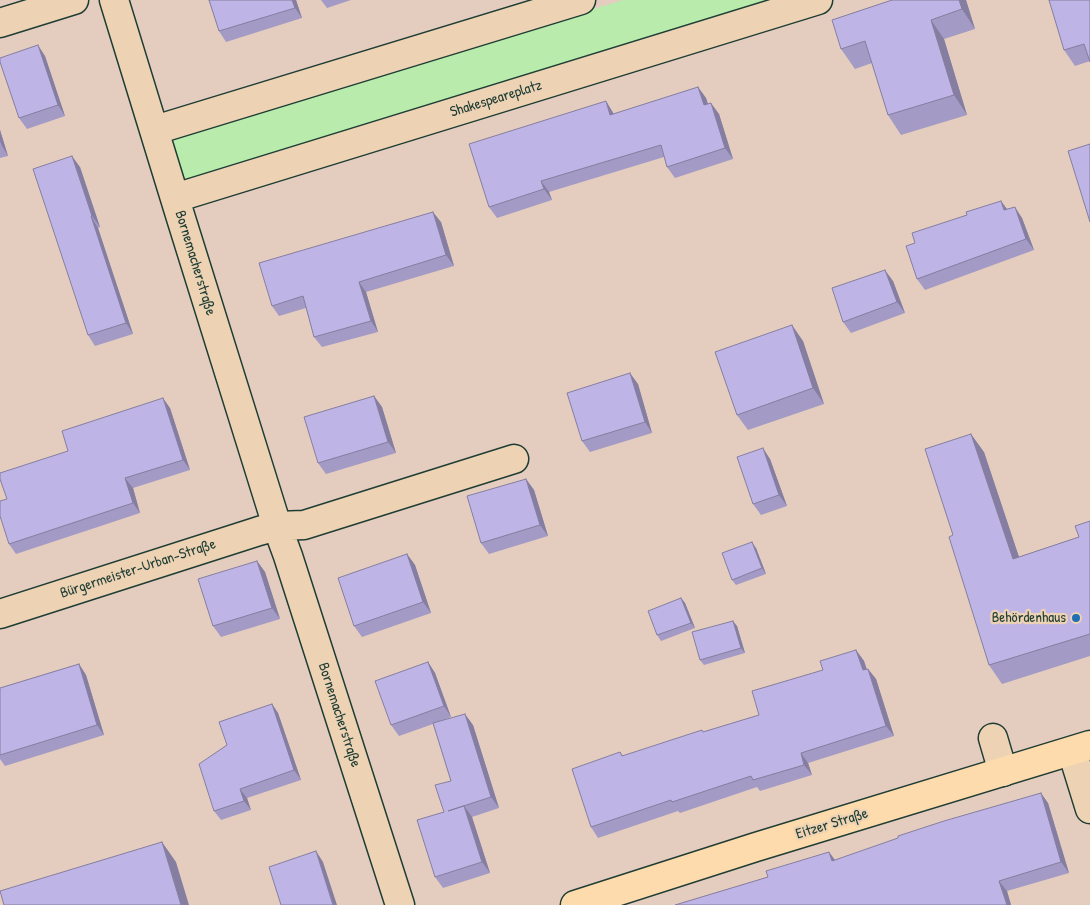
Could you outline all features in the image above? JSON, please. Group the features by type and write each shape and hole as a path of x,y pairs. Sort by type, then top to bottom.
{"main road":[{"name":"Eitzer Straße","path":"574,905 756,847 1081,748"}],"street":[{"path":"0,23 74,0"},
{"name":"Bornemacherstraße","path":"114,0 277,526 400,905"},
{"path":"154,130 581,0"},
{"name":"Shakespeareplatz","path":"175,198 818,0"},
{"path":"277,526 304,525 514,459"},
{"name":"Bürgermeister-Urban-Straße","path":"0,614 277,526"},
{"path":"993,738 1003,772"},
{"path":"1081,748 1090,809"}],"green space":[{"path":"623,0 784,0 191,180 184,178 173,142 177,136 186,132"}],"building":[{"path":"209,0 292,0 295,8 219,31"},
{"path":"892,0 959,0 962,9 931,20 954,95 888,115 865,41 841,49 832,20"},
{"path":"1049,0 1090,0 1090,62 1084,44 1064,50"},
{"path":"38,45 58,105 19,118 0,58"},
{"path":"698,87 704,105 711,103 725,148 667,167 661,145 541,181 544,189 489,207 469,144 606,101 610,115"},
{"path":"1090,144 1090,222 1068,151"},
{"path":"72,156 126,323 88,335 33,169"},
{"path":"1001,201 1004,210 1015,207 1026,239 917,279 906,246 915,243 912,233 967,215 966,212"},
{"path":"433,212 446,255 359,282 371,321 314,337 303,296 272,306 259,263"},
{"path":"885,270 897,302 843,322 832,288"},
{"path":"792,325 813,388 737,415 715,352"},
{"path":"630,373 645,422 582,441 567,393"},
{"path":"374,396 388,442 318,463 304,417"},
{"path":"163,398 183,460 125,478 133,503 9,544 0,516 0,501 7,499 0,479 0,473 68,451 62,431"},
{"path":"971,434 1013,559 1079,537 1075,526 1090,521 1090,634 989,665 949,537 953,535 925,449"},
{"path":"763,448 779,495 753,504 737,457"},
{"path":"526,479 540,525 481,543 467,496"},
{"path":"752,542 762,568 732,580 722,553"},
{"path":"407,554 423,602 354,626 338,578"},
{"path":"257,561 272,608 213,626 198,579"},
{"path":"681,598 691,623 657,635 648,611"},
{"path":"733,621 741,648 700,660 692,632"},
{"path":"856,650 863,670 868,669 886,726 801,753 804,765 753,780 751,776 591,827 572,769 620,752 622,756 702,730 703,732 759,715 752,691 823,670 820,661"},
{"path":"428,662 444,706 391,725 375,681"},
{"path":"79,664 97,725 0,755 0,688"},
{"path":"272,704 294,770 240,789 244,801 214,811 199,764 227,745 219,722"},
{"path":"465,714 491,797 448,811 464,806 482,862 435,877 417,820 444,812 435,785 451,781 433,723"},
{"path":"1041,793 1061,862 999,881 1007,905 675,905 768,877 766,871 829,852 832,861 944,821"},
{"path":"162,842 181,905 4,905 0,891"},
{"path":"316,851 333,905 281,905 269,867"}],"place":[{"name":"Behördenhaus","path":"1076,618"}]}
